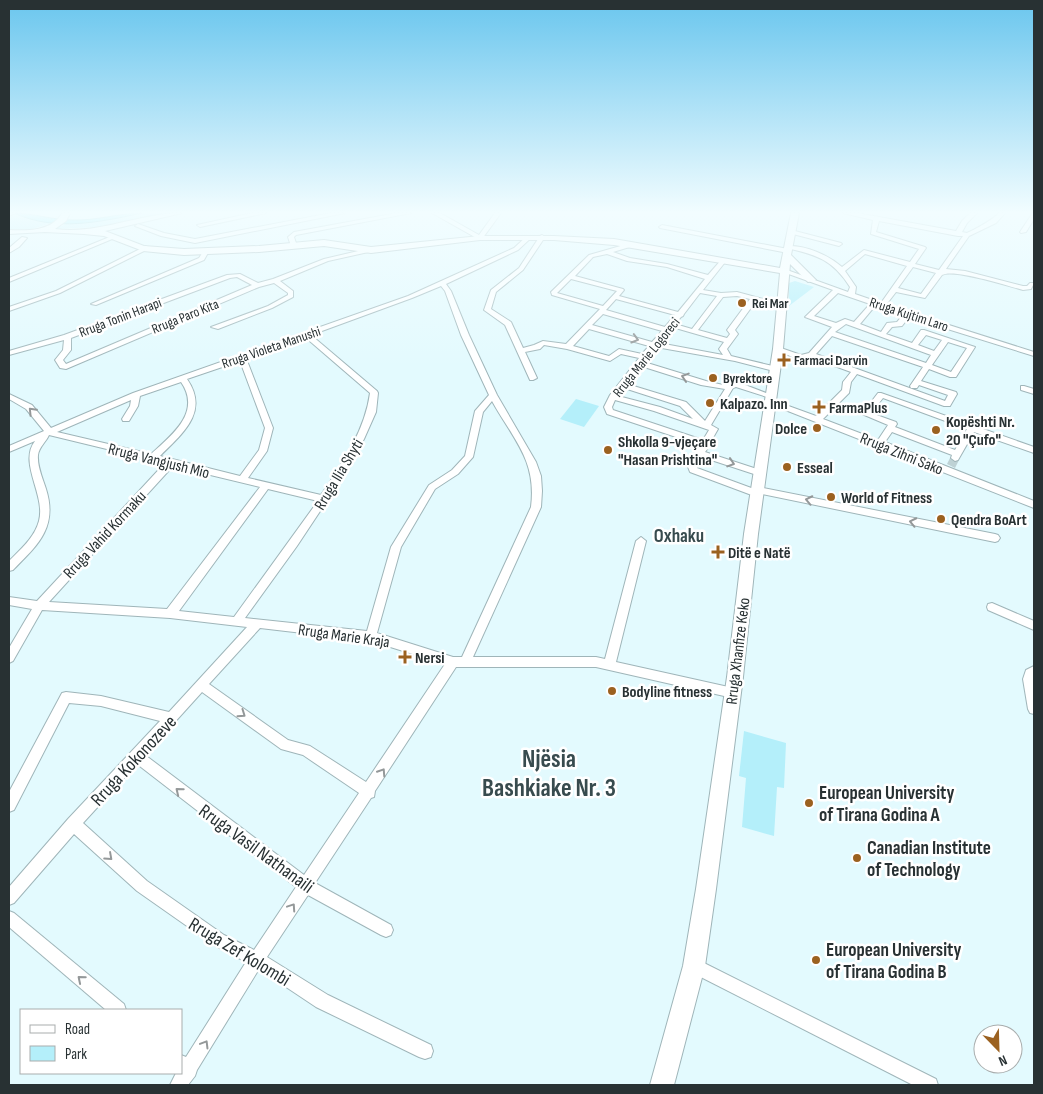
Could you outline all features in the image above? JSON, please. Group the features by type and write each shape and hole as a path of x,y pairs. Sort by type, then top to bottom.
{"main road":[{"name":"Rruga Xhanfize Keko","path":"662,1085 694,966 733,693 757,492 778,349 787,264"},
{"path":"789,264 796,279 811,280"},
{"path":"791,264 811,280"}],"street":[{"path":"9,280 45,264"},
{"path":"9,309 58,292 114,264"},
{"path":"94,304 190,264"},
{"name":"Rruga Paro Kita","path":"67,337 69,344 67,351 59,360 66,367 257,285 275,282 317,264"},
{"name":"Rruga Violeta Manushi","path":"9,449 136,394 307,335 443,284 485,264"},
{"path":"524,264 521,269 493,291 487,310 508,324 533,378"},
{"path":"582,264 567,278 554,294 603,310 670,328 694,331 728,341"},
{"path":"657,264 710,278"},
{"name":"Rruga Marie Logoreci","path":"707,444 610,412 608,407 622,385 721,264"},
{"path":"834,264 843,270 853,288 851,295"},
{"path":"843,270 849,264"},
{"path":"907,264 943,272 965,273 1023,288 1030,288 1032,284"},
{"path":"894,289 923,297 948,264"},
{"path":"882,306 911,265"},
{"name":"Rruga Tonin Harapi","path":"9,353 67,337 229,276 238,275 257,285"},
{"path":"567,278 616,296 681,315"},
{"name":"Rruga Kujtim Laro","path":"811,280 882,306 1034,354"},
{"path":"215,327 270,308 290,296 291,292 275,282"},
{"path":"178,1085 185,1066 369,792 459,663 536,507 539,494 528,452 493,395 465,335 448,291 443,284"},
{"path":"700,290 721,295 737,294 782,304"},
{"path":"836,290 809,317 837,326"},
{"path":"694,331 721,295"},
{"path":"521,351 537,347 543,343 568,347 616,296"},
{"path":"728,358 723,348 734,334 732,330 754,298"},
{"path":"856,324 874,303"},
{"path":"884,332 890,325 899,324 907,314"},
{"path":"778,349 800,357 813,353 830,333 844,321 935,354"},
{"path":"588,326 655,345 728,358 774,369"},
{"path":"830,333 954,375 971,347 924,332 913,346"},
{"name":"Rruga Ilia Shyti","path":"237,621 324,500 354,449 364,428 375,396 369,388 307,335"},
{"path":"914,386 946,339"},
{"name":"Rruga Zihni Sako","path":"568,347 610,359 619,351 704,383 730,387 737,385 880,444 953,462 1034,505"},
{"path":"813,353 856,371 914,386 953,394 947,404 926,396 914,386 813,353"},
{"path":"242,357 269,428 263,451 242,479"},
{"path":"818,419 846,391 847,382 856,371"},
{"path":"152,459 180,432 189,417 192,397 187,383 182,378"},
{"path":"622,385 683,404 705,425 715,431 692,467 693,470 757,492 995,538"},
{"path":"705,425 730,387"},
{"path":"1024,388 1034,392"},
{"path":"126,419 134,406 136,394"},
{"path":"371,636 396,547 432,487 465,463 469,456 479,410 493,395"},
{"path":"880,444 893,424 866,414 880,395 1034,450"},
{"path":"9,396 30,407 50,432 38,442 33,454 33,464 44,491 45,521 34,540 9,567"},
{"path":"918,408 926,396"},
{"path":"613,397 705,425"},
{"path":"890,428 953,462 972,428"},
{"name":"Rruga Vangjush Mio","path":"50,432 152,459 324,500"},
{"path":"701,454 760,472"},
{"name":"Rruga Vahid Kormaku","path":"9,658 39,606 170,463"},
{"path":"170,614 266,485"},
{"path":"610,664 640,541"},
{"name":"Rruga Marie Kraja","path":"9,601 39,606 170,614 371,636 459,663 586,661 610,664 733,693"},
{"path":"992,607 1034,626"},
{"name":"Rruga Kokonozeve","path":"9,898 73,824 258,623"},
{"path":"1033,704 1029,679 1030,674 1034,671"},
{"path":"202,686 285,745 306,750 369,792"},
{"path":"9,805 66,696 101,701 172,718"},
{"name":"Rruga Vasil Nathanaili","path":"136,756 306,886 386,930"},
{"name":"Rruga Zef Kolombi","path":"73,824 142,886 180,915 218,940 257,959 322,1000 425,1051"},
{"path":"9,918 117,1009"},
{"path":"694,966 911,1081 930,1085"}],"green space":[{"path":"795,281 814,287 789,306 789,283"},
{"path":"576,399 599,406 584,427 560,419"},
{"path":"744,731 786,743 784,788 777,787 774,836 742,827 746,778 739,776"}],"tunnel":[{"path":"951,466 955,458"}],"place":[{"name":"Rei Mar","path":"742,303"},
{"name":"Farmaci Darvin","path":"784,360"},
{"name":"Byrektore","path":"713,378"},
{"name":"Kalpazo. Inn","path":"710,403"},
{"name":"FarmaPlus","path":"819,407"},
{"name":"Dolce","path":"817,428"},
{"name":"Kopështi Nr. 20 \"Çufo\"","path":"936,430"},
{"name":"Shkolla 9-vjeçare \"Hasan Prishtina\"","path":"608,450"},
{"name":"Esseal","path":"787,467"},
{"name":"World of Fitness","path":"831,497"},
{"name":"Qendra BoArt","path":"941,519"},
{"name":"Ditë e Natë","path":"718,552"},
{"name":"Nersi","path":"405,657"},
{"name":"Bodyline fitness","path":"612,691"},
{"name":"European University of Tirana Godina A","path":"809,803"},
{"name":"Canadian Institute of Technology","path":"857,858"},
{"name":"European University of Tirana Godina B","path":"816,960"}],"district":[{"name":"Oxhaku","path":"679,535"},
{"name":"Njësia Bashkiake Nr. 3","path":"549,772"}]}
